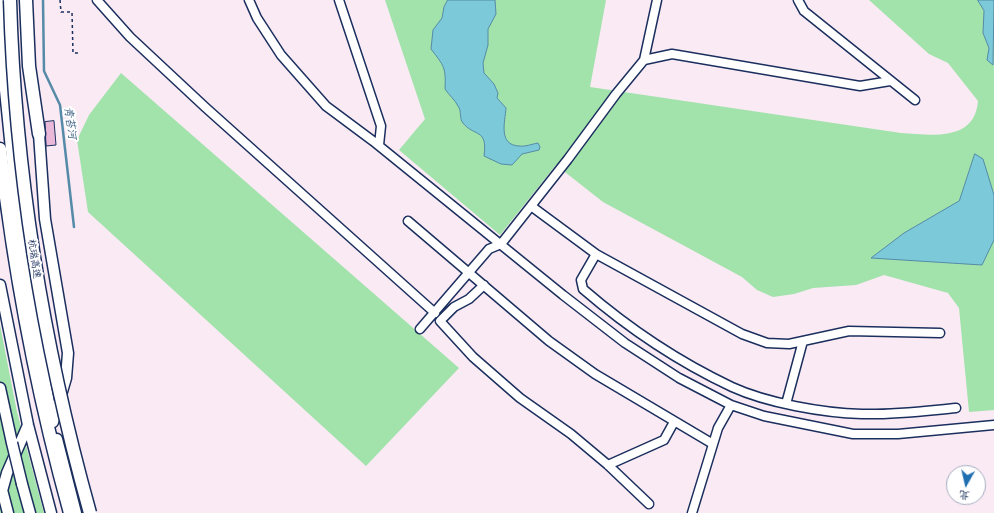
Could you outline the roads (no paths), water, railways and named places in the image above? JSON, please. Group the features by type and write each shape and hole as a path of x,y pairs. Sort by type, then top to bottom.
{"highway":[{"name":"杭瑞高速","path":"10,0 18,140 36,271 61,400 90,513"},
{"path":"26,0 29,66 39,134"},
{"name":"杭瑞高速","path":"0,149 10,227 25,320 42,404 70,513"}],"main road":[{"path":"0,0 4,90 22,258 53,422 76,513"},
{"path":"39,134 45,219 68,354 66,378 53,422"},
{"path":"0,285 28,425 51,513"},
{"path":"0,388 30,513"},
{"path":"2,491 7,473 28,425"},
{"path":"0,478 8,513"}],"street":[{"path":"97,0 130,37 435,313"},
{"path":"249,0 257,18 280,55 326,106 379,145 563,295 626,343 679,378 731,405 764,416 853,434 898,434 994,425"},
{"path":"339,0 381,126 379,145"},
{"path":"420,329 489,249 501,244 616,94 644,60 657,0"},
{"path":"798,0 804,11 914,100"},
{"path":"644,60 672,54 860,86 890,81"},
{"path":"531,206 596,254 742,334 767,342 790,344 849,331 940,333"},
{"path":"408,221 470,272 549,341 595,374 713,444"},
{"path":"596,254 581,280 583,289 605,308 675,356 732,387 776,402 860,414 897,414 956,408"},
{"path":"484,285 469,299 454,307 440,321 474,357 520,398 571,434 608,465 649,504"},
{"path":"786,404 803,341"},
{"path":"692,513 718,428 731,405"},
{"path":"608,465 664,440 674,422"}],"water":[{"path":"448,0 495,0 496,14 488,29 488,45 483,63 484,73 494,84 498,93 497,98 506,108 504,132 508,142 512,145 521,146 538,143 540,147 539,150 522,154 512,165 501,164 484,156 485,147 482,137 463,123 459,108 445,89 443,67 431,49 433,30 442,18 444,7"},
{"path":"978,0 994,0 993,65 987,60 989,48 983,33 984,11"},
{"path":"975,154 983,159 994,195 994,240 982,265 871,258 904,233 959,201"}],"waterway":[{"name":"青苔河","path":"43,0 44,71 60,105 74,227"}]}
